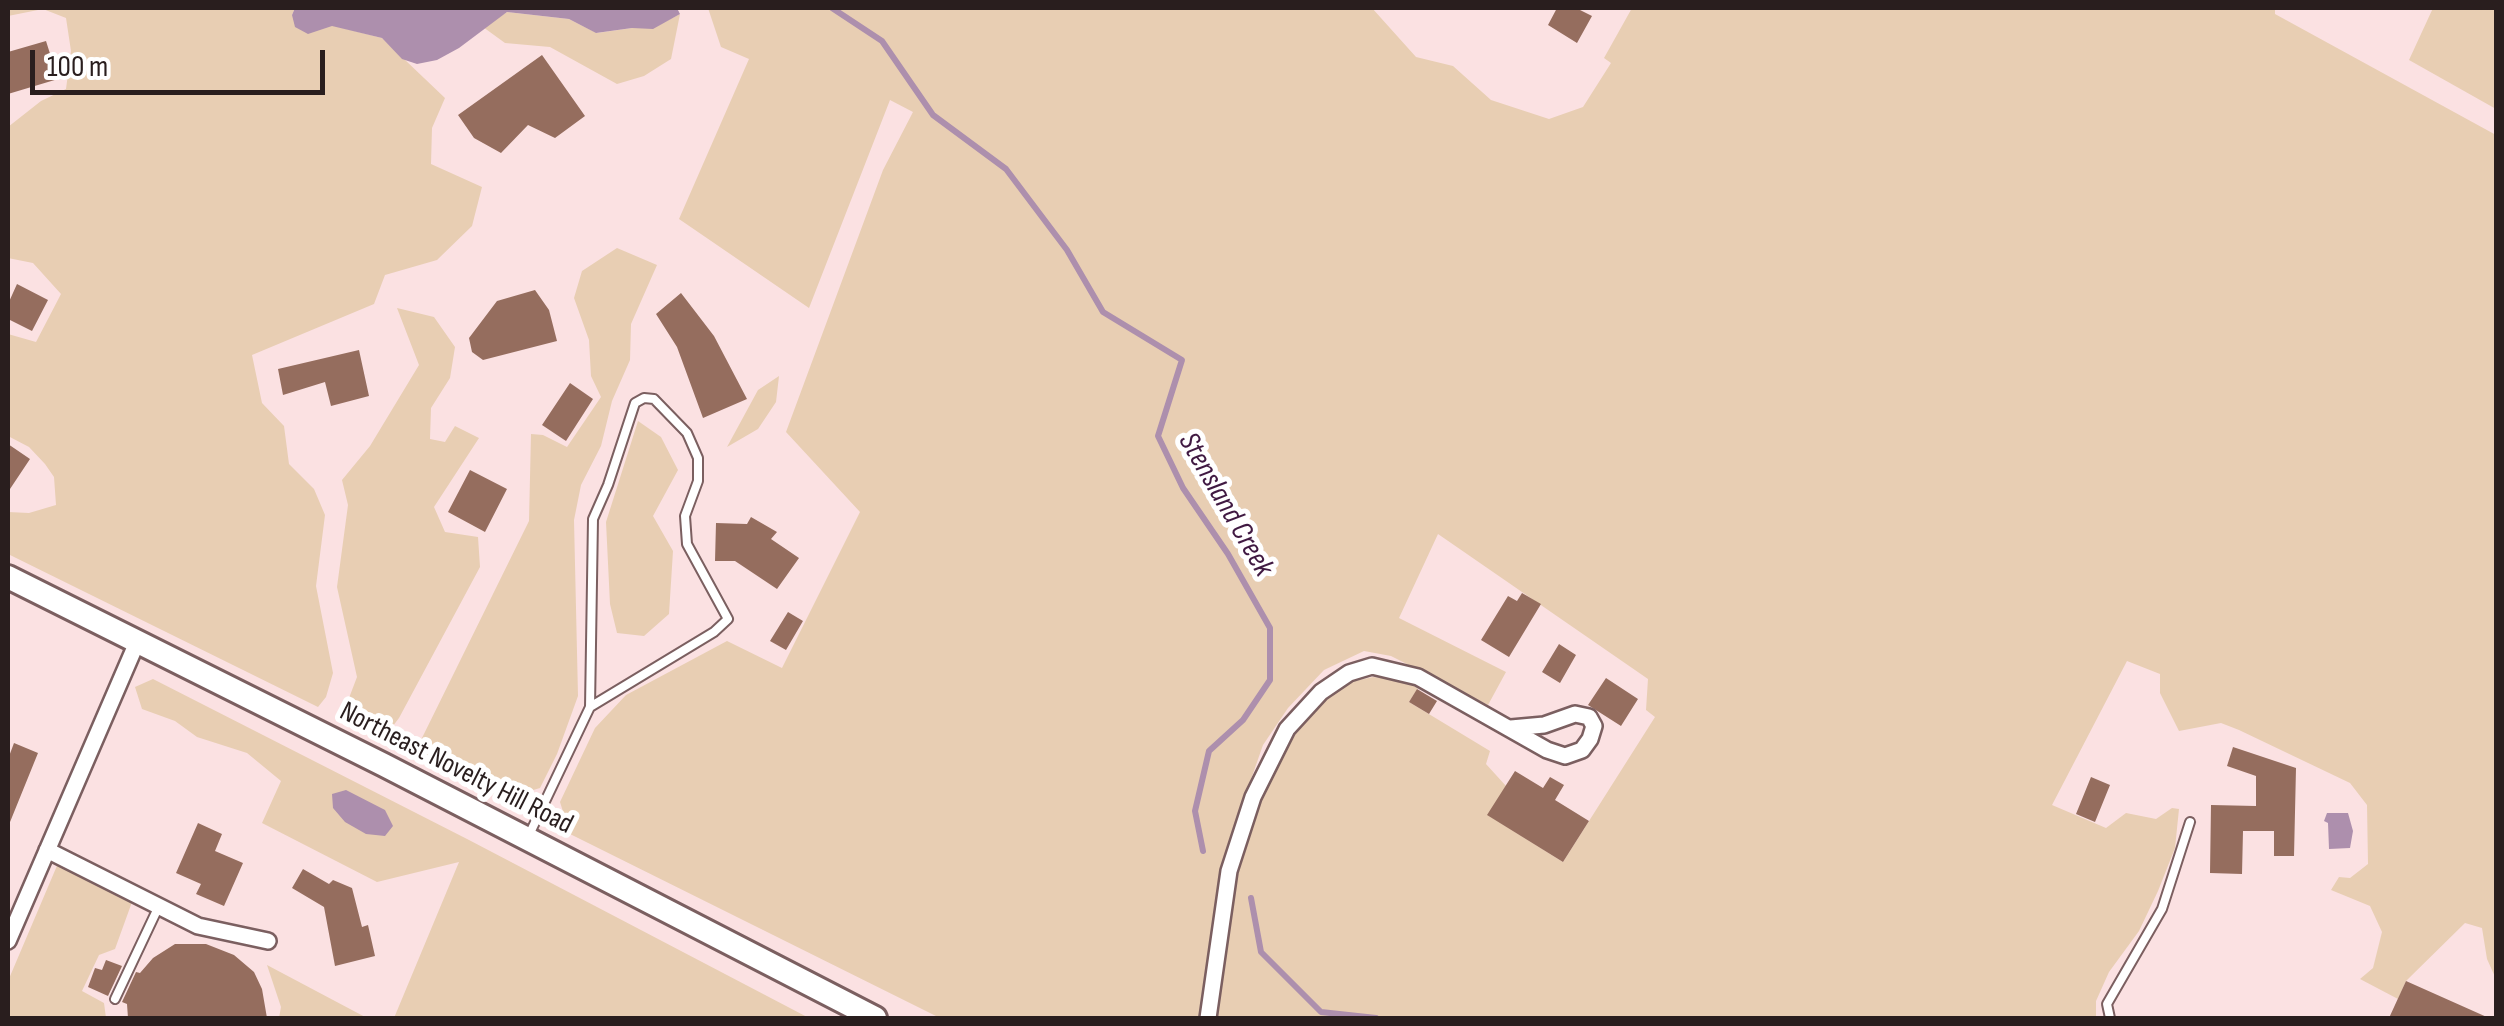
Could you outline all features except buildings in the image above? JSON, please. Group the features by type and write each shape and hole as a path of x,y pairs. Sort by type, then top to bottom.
{"main road":[{"name":"Northeast Novelty Hill Road","path":"8,577 876,1018"}],"street":[{"path":"8,941 138,640"},
{"path":"1208,1018 1230,871 1253,797 1287,730 1321,692 1350,673 1372,666 1418,677 1547,750 1566,756 1582,750 1594,726 1589,718 1574,714 1544,725 1511,728"},
{"path":"47,850 198,926 268,941"}],"lane":[{"path":"527,838 590,707 593,519 635,403 644,398 654,399 687,433 698,458 698,480 685,516 687,544 728,619 714,632 590,707"},
{"path":"2110,1018 2107,1004 2162,909 2190,822"},
{"path":"115,999 158,906"}],"shaded area":[{"path":"8,8 295,8 292,15 382,38 445,98 432,128 431,164 482,187 472,226 437,260 385,275 374,304 252,355 262,403 284,426 289,464 314,489 325,515 316,586 333,673 326,697 318,707 8,554 8,512 29,513 56,505 54,477 45,464 29,447 8,436 8,334 36,342 61,294 33,263 8,258 8,127 41,101 66,89 71,51 66,18 43,9 8,16"},
{"path":"295,8 677,8 680,14 653,29 596,33 569,19 507,12 459,48 437,60 417,64 402,59 382,38 332,26 308,34 295,27"},
{"path":"708,8 1372,8 1416,57 1453,66 1491,100 1549,119 1583,107 1611,63 1604,58 1632,8 2275,8 2275,14 2496,135 2496,979 2487,959 2482,928 2465,923 2406,981 2398,999 2360,979 2373,968 2382,932 2370,906 2331,890 2339,877 2350,878 2368,864 2367,805 2350,783 2239,730 2221,723 2179,731 2160,693 2160,674 2127,661 2052,805 2106,828 2126,813 2156,819 2172,808 2179,809 2175,848 2158,891 2139,931 2109,972 2096,1001 2096,1018 940,1018 570,834 560,802 595,728 626,695 727,641 782,668 860,512 786,432 883,170 913,112 890,100 809,308 679,219 749,59 721,47","holes":["1438,534 1648,679 1646,710 1655,717 1563,862 1488,815 1506,786 1486,764 1490,751 1409,702 1418,688 1406,681 1373,677 1341,684 1305,719 1271,768 1241,852 1229,842 1263,745 1288,708 1324,670 1364,651 1391,656 1488,705 1506,672 1399,618"]},
{"path":"2433,8 2496,8 2496,109 2409,60"},
{"path":"507,12 569,19 597,33 653,28 680,14 671,59 644,76 617,84 550,47 505,43 483,27"},
{"path":"617,248 657,265 631,324 630,360 612,401 601,446 581,485 574,520 578,696 540,788 503,799 427,762 420,742 529,521 531,434 543,435 567,447 601,397 591,376 589,340 574,298 582,271"},
{"path":"397,308 434,317 455,347 450,378 431,408 430,439 445,442 455,426 479,438 434,507 445,532 478,537 480,567 399,718 383,739 341,719 357,677 337,587 348,505 342,480 370,446 419,365"},
{"path":"779,376 776,402 758,429 727,447 758,390"},
{"path":"638,421 661,437 678,470 653,516 673,551 669,614 644,636 617,633 610,604 606,522"},
{"path":"153,679 809,1018 394,1018 459,862 377,882 262,823 281,781 247,753 197,737 175,721 142,709 135,687"},
{"path":"346,790 385,810 393,826 385,836 366,834 345,822 333,808 332,794"},
{"path":"2327,813 2348,813 2353,831 2350,848 2329,849 2328,823 2324,821"},
{"path":"59,861 132,902 115,949 99,955 82,991 104,1003 106,1018 8,1018 8,981"},
{"path":"267,965 367,1018 279,1018 281,1007"}],"waterway":[{"name":"Stensland Creek","path":"832,8 882,41 933,115 1006,169 1067,250 1103,312 1182,360 1158,436 1183,488 1228,554 1270,628 1270,680 1243,720 1209,751 1195,811 1203,851"},
{"name":"Stensland Creek","path":"1251,898 1261,952 1321,1012 1376,1018"}]}
